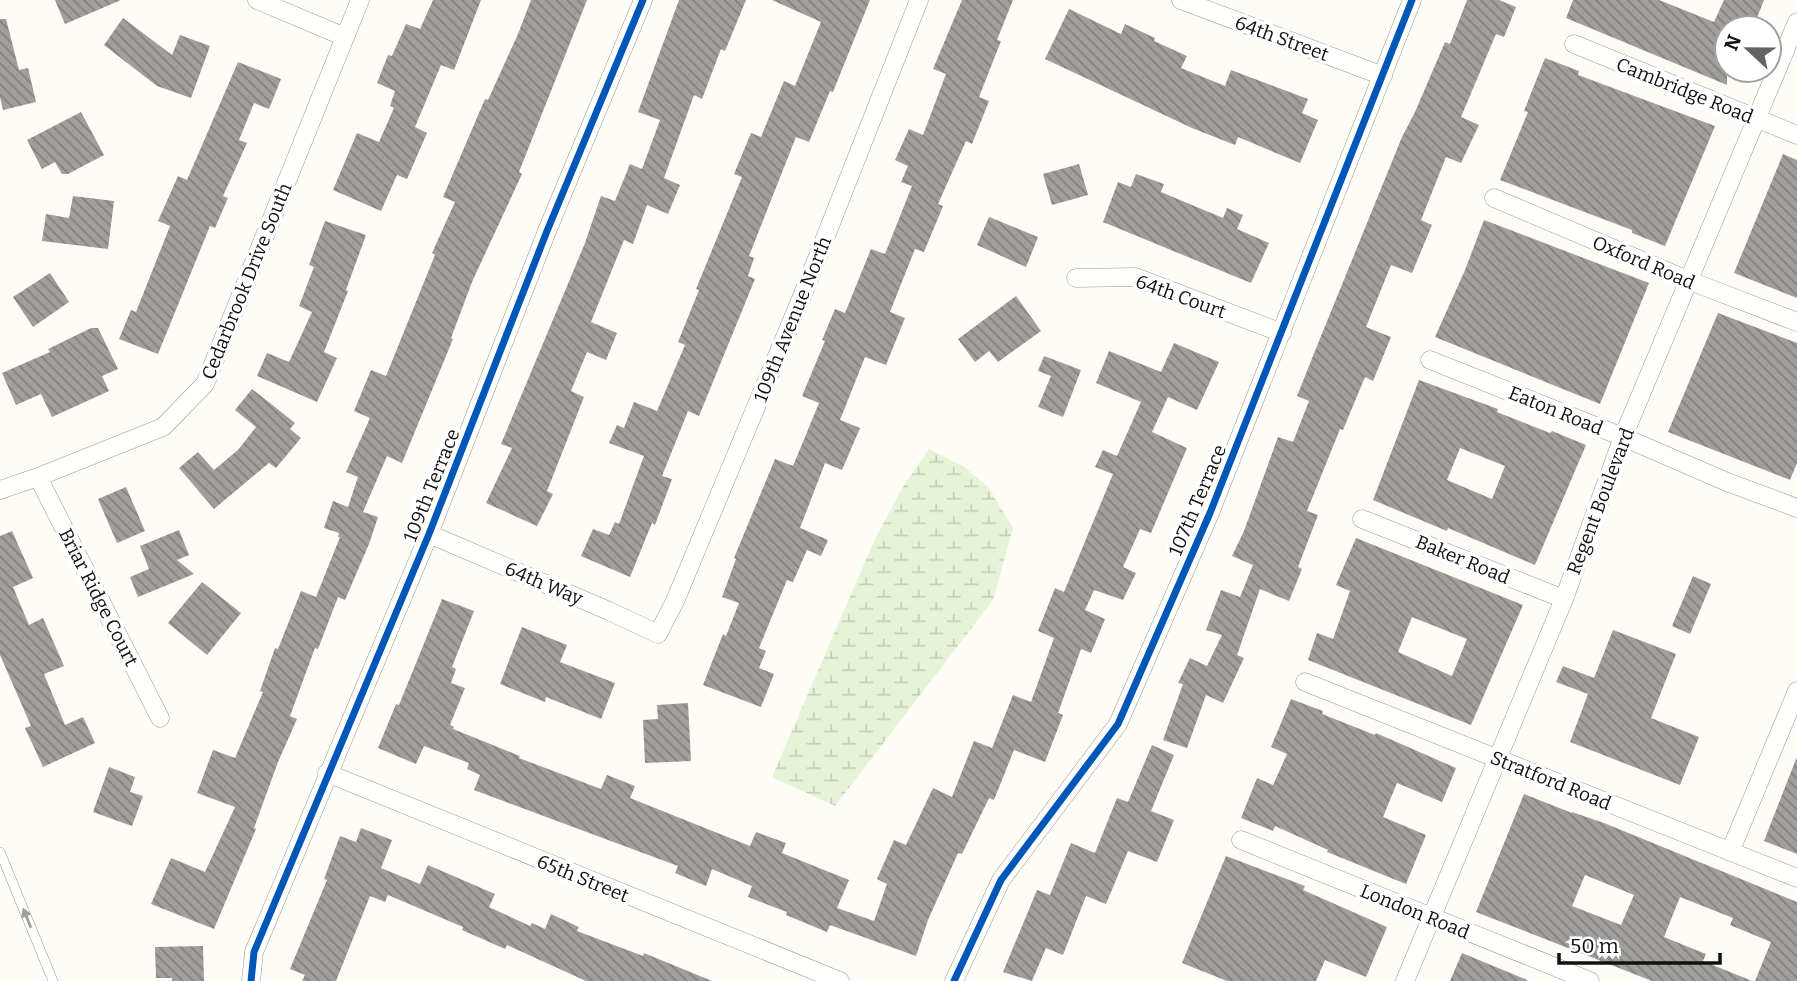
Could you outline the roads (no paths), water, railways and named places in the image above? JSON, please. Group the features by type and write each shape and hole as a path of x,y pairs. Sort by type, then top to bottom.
{"street":[{"path":"257,0 345,37"},
{"name":"Cedarbrook Drive South","path":"0,490 163,427 205,384 360,0"},
{"name":"109th Terrace","path":"251,981 254,952 429,534 547,231 643,0"},
{"name":"109th Avenue North","path":"658,635 675,601 790,325 919,0"},
{"name":"64th Street","path":"1181,0 1383,76"},
{"name":"107th Terrace","path":"954,981 1001,880 1118,724 1209,513 1412,0"},
{"name":"Regent Boulevard","path":"1405,981 1564,599 1623,437 1797,22"},
{"name":"Cambridge Road","path":"1574,44 1797,135"},
{"name":"Oxford Road","path":"1493,198 1690,282 1797,322"},
{"name":"64th Court","path":"1076,278 1135,277 1282,333"},
{"name":"Eaton Road","path":"1430,360 1797,508"},
{"name":"Briar Ridge Court","path":"38,477 160,718"},
{"name":"Baker Road","path":"1362,519 1564,599"},
{"name":"64th Way","path":"429,534 610,611 658,635"},
{"name":"Stratford Road","path":"1305,682 1797,878"},
{"path":"1730,852 1797,691"},
{"name":"65th Street","path":"327,773 840,981"},
{"name":"London Road","path":"1241,840 1590,981"}],"lane":[{"path":"0,852 53,981"}]}
